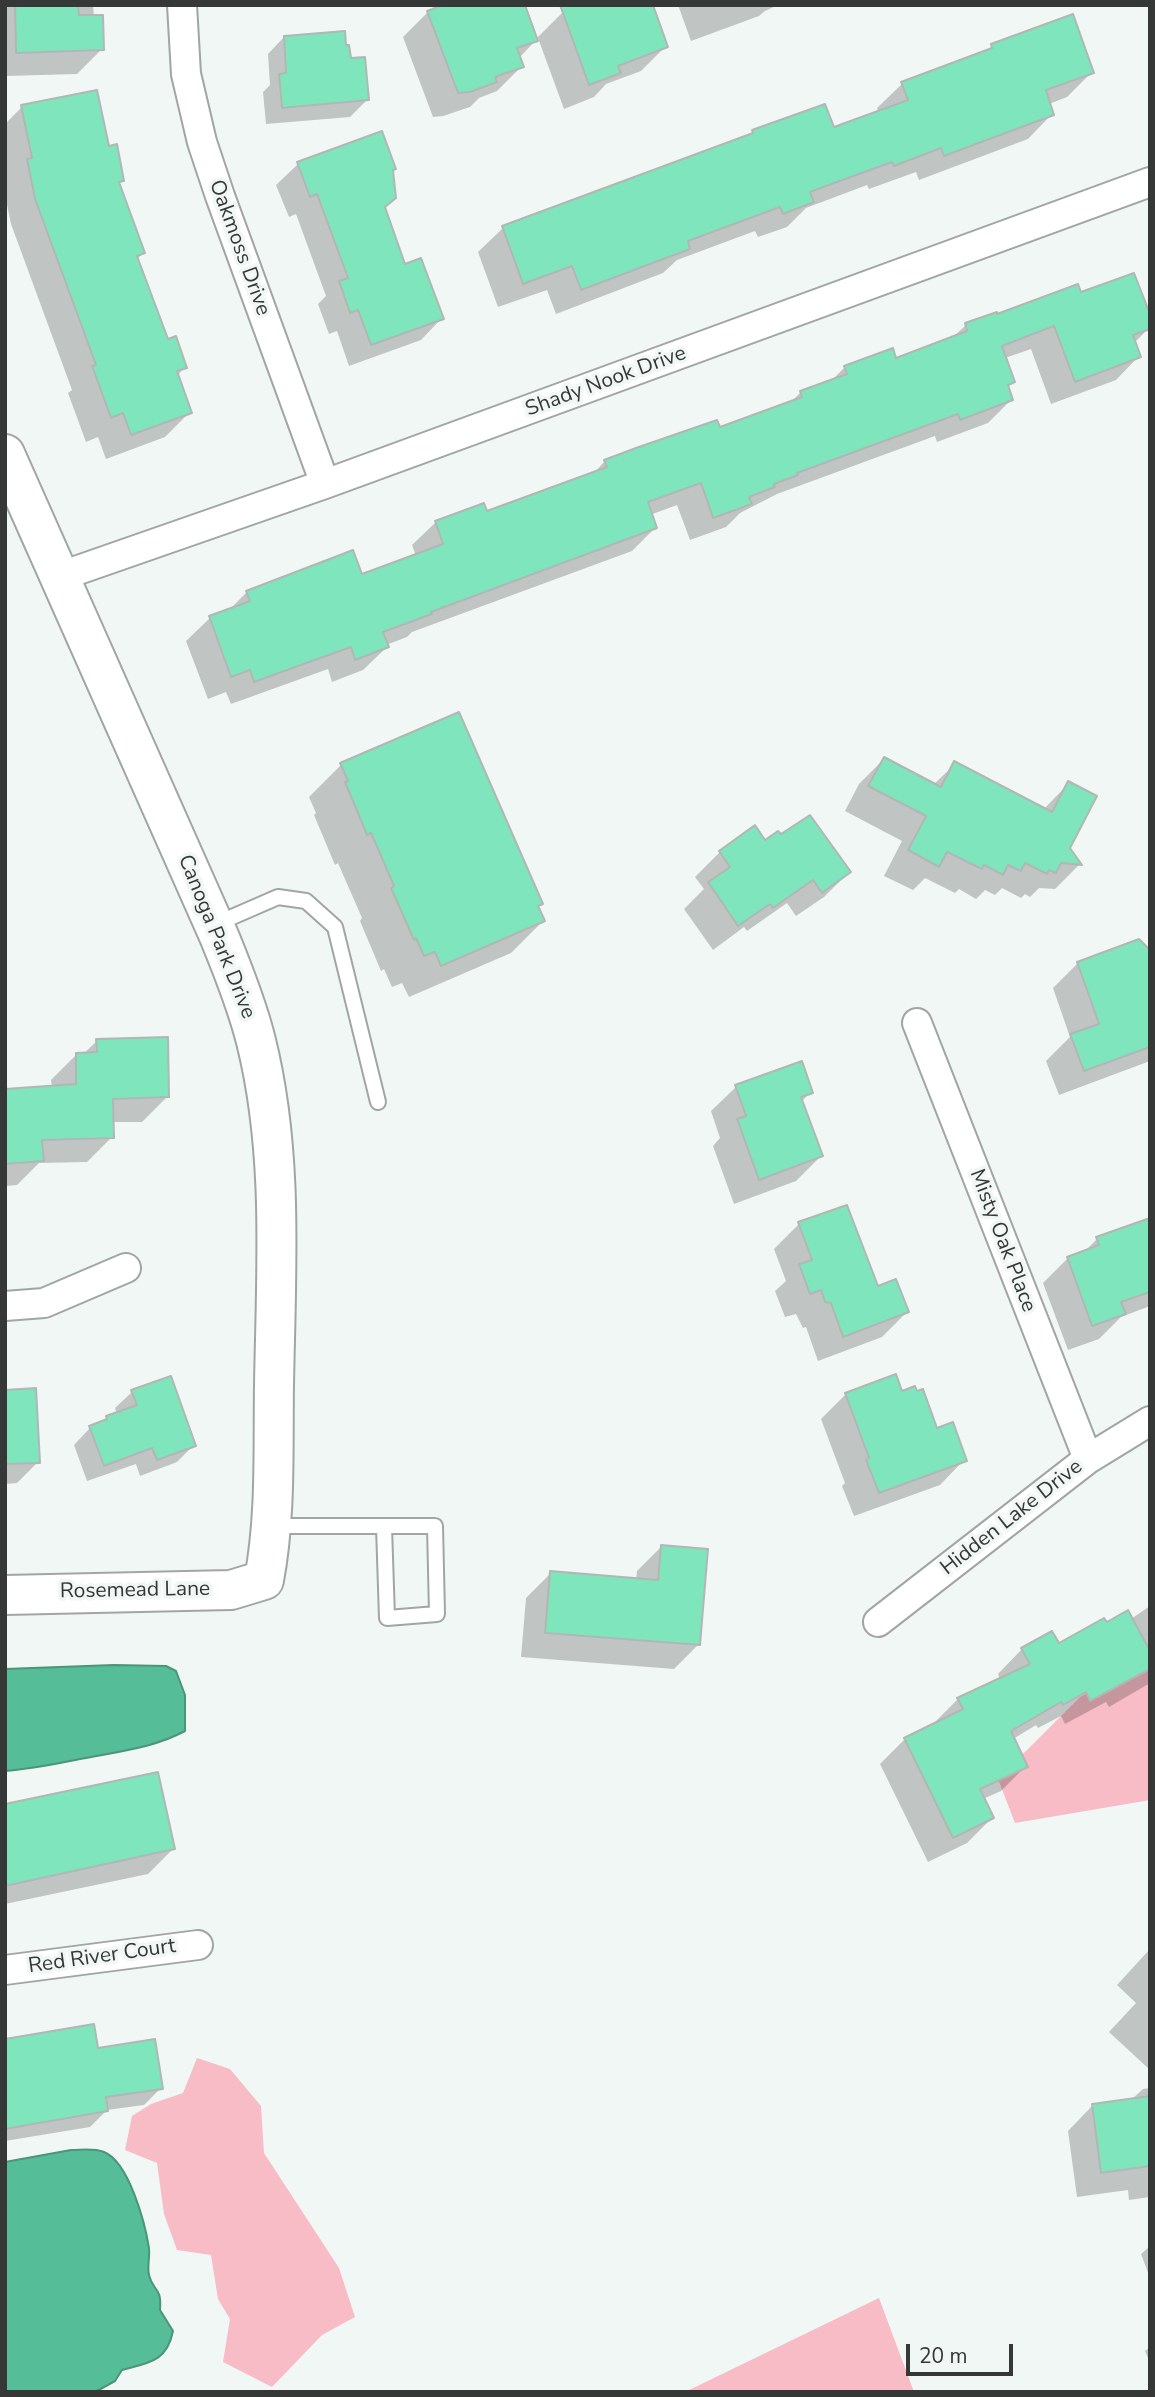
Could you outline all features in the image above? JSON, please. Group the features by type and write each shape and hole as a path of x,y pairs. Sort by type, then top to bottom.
{"street":[{"name":"Oakmoss Drive","path":"182,5 186,74 202,142 224,209 326,484"},
{"name":"Shady Nook Drive","path":"61,576 326,484 1150,182"},
{"name":"Canoga Park Drive","path":"5,454 214,925 245,1004 256,1041 272,1134 277,1222 272,1527 264,1580"},
{"name":"Misty Oak Place","path":"917,1023 1088,1459"},
{"path":"5,1306 44,1303 126,1268"},
{"name":"Hidden Lake Drive","path":"878,1622 1088,1459 1150,1421"},
{"name":"Rosemead Lane","path":"5,1595 231,1590 264,1580"},
{"name":"Red River Court","path":"5,1970 198,1945"}],"lane":[{"path":"214,925 278,897 306,901 335,927 378,1102"},
{"path":"272,1527 435,1526 437,1614 387,1618 384,1527"}],"shaded area":[{"path":"1150,1659 1150,1800 1015,1823 998,1779 1080,1697"},
{"path":"166,1666 176,1671 185,1695 185,1731 136,1748 46,1766 5,1771 5,1669"},
{"path":"197,2058 230,2069 261,2106 264,2153 339,2268 355,2317 322,2335 272,2387 223,2362 230,2319 218,2299 211,2255 177,2250 164,2214 157,2163 125,2150 132,2116 151,2104 183,2093"},
{"path":"71,2150 104,2152 113,2158 128,2180 140,2209 147,2237 149,2275 158,2293 160,2310 173,2331 166,2349 155,2360 122,2370 115,2381 95,2392 5,2392 5,2162"},
{"path":"879,2298 914,2392 685,2392"}],"building":[{"path":"15,5 78,5 79,15 103,15 104,50 16,53"},
{"path":"443,5 525,5 538,41 517,48 524,67 495,77 497,82 470,92 458,93 427,11"},
{"path":"560,5 653,5 668,47 618,66 621,73 589,85"},
{"path":"1073,14 1094,73 1046,90 1054,115 944,156 941,148 894,166 892,162 810,192 814,202 783,214 780,207 688,241 690,249 581,290 572,266 523,284 502,226 825,104 834,127 908,100 901,82 992,48 991,44"},
{"path":"345,31 351,58 365,57 369,100 282,108 279,74 286,73 284,36"},
{"path":"97,90 109,146 117,144 124,181 119,182 145,253 137,256 168,339 176,336 187,368 177,371 192,413 131,435 123,413 111,418 92,366 96,365 35,199 27,159 32,158 21,105"},
{"path":"382,131 396,169 393,170 396,198 385,207 405,264 421,258 444,319 371,345 358,310 350,313 339,281 348,278 317,194 310,197 297,162"},
{"path":"1134,273 1150,314 1150,329 1133,335 1141,357 1075,382 1054,326 1002,346 1015,382 1008,385 1013,400 960,420 958,414 797,473 798,475 774,484 775,487 749,497 752,504 713,518 701,483 648,502 657,528 383,632 389,647 355,660 351,647 254,682 250,670 231,677 209,616 250,601 246,591 353,550 362,574 443,544 435,521 484,503 487,511 607,467 604,460 636,448 717,420 720,427 802,397 800,391 847,374 844,366 893,348 896,358 967,331 965,323 1078,284 1081,292"},
{"path":"459,712 543,904 538,906 545,921 441,966 435,952 424,956 416,938 414,940 371,833 367,835 340,763"},
{"path":"884,757 941,787 954,761 1052,812 1068,781 1097,796 1070,848 1082,865 1061,863 1056,873 1049,870 1047,874 1025,863 1021,871 1008,865 1003,875 984,865 982,869 947,852 939,867 908,850 926,816 868,786"},
{"path":"810,815 851,872 822,893 813,880 773,908 770,904 738,926 708,882 730,867 719,851 755,825 765,840 778,831 781,834"},
{"path":"1139,939 1150,950 1150,1047 1084,1071 1070,1034 1099,1024 1077,962"},
{"path":"168,1037 169,1097 113,1099 114,1138 42,1140 44,1161 5,1164 5,1089 76,1084 76,1053 97,1052 96,1039"},
{"path":"802,1061 813,1093 801,1097 823,1156 759,1180 737,1119 746,1116 735,1085"},
{"path":"847,1205 878,1286 896,1279 909,1312 843,1337 831,1303 825,1302 821,1290 810,1294 799,1264 812,1260 798,1222"},
{"path":"1150,1218 1150,1292 1121,1302 1126,1314 1092,1326 1067,1257 1099,1245 1096,1237"},
{"path":"896,1374 902,1391 915,1386 917,1391 923,1389 937,1428 953,1422 967,1461 879,1493 845,1393"},
{"path":"171,1376 196,1446 157,1460 152,1448 104,1466 89,1426 107,1419 106,1416 137,1405 131,1390"},
{"path":"36,1388 40,1463 5,1464 5,1390"},
{"path":"661,1545 708,1549 700,1645 545,1633 550,1571 658,1580"},
{"path":"1128,1610 1150,1651 1150,1669 1090,1701 1086,1692 1063,1705 1061,1702 1011,1731 1028,1767 980,1789 994,1818 953,1838 904,1738 963,1709 957,1698 1030,1664 1021,1648 1052,1631 1059,1643 1104,1618 1107,1622"},
{"path":"158,1772 175,1849 5,1886 5,1804"},
{"path":"94,2024 98,2048 155,2039 163,2089 106,2097 108,2111 5,2129 5,2039"},
{"path":"1150,2096 1150,2166 1101,2173 1092,2104"}]}
